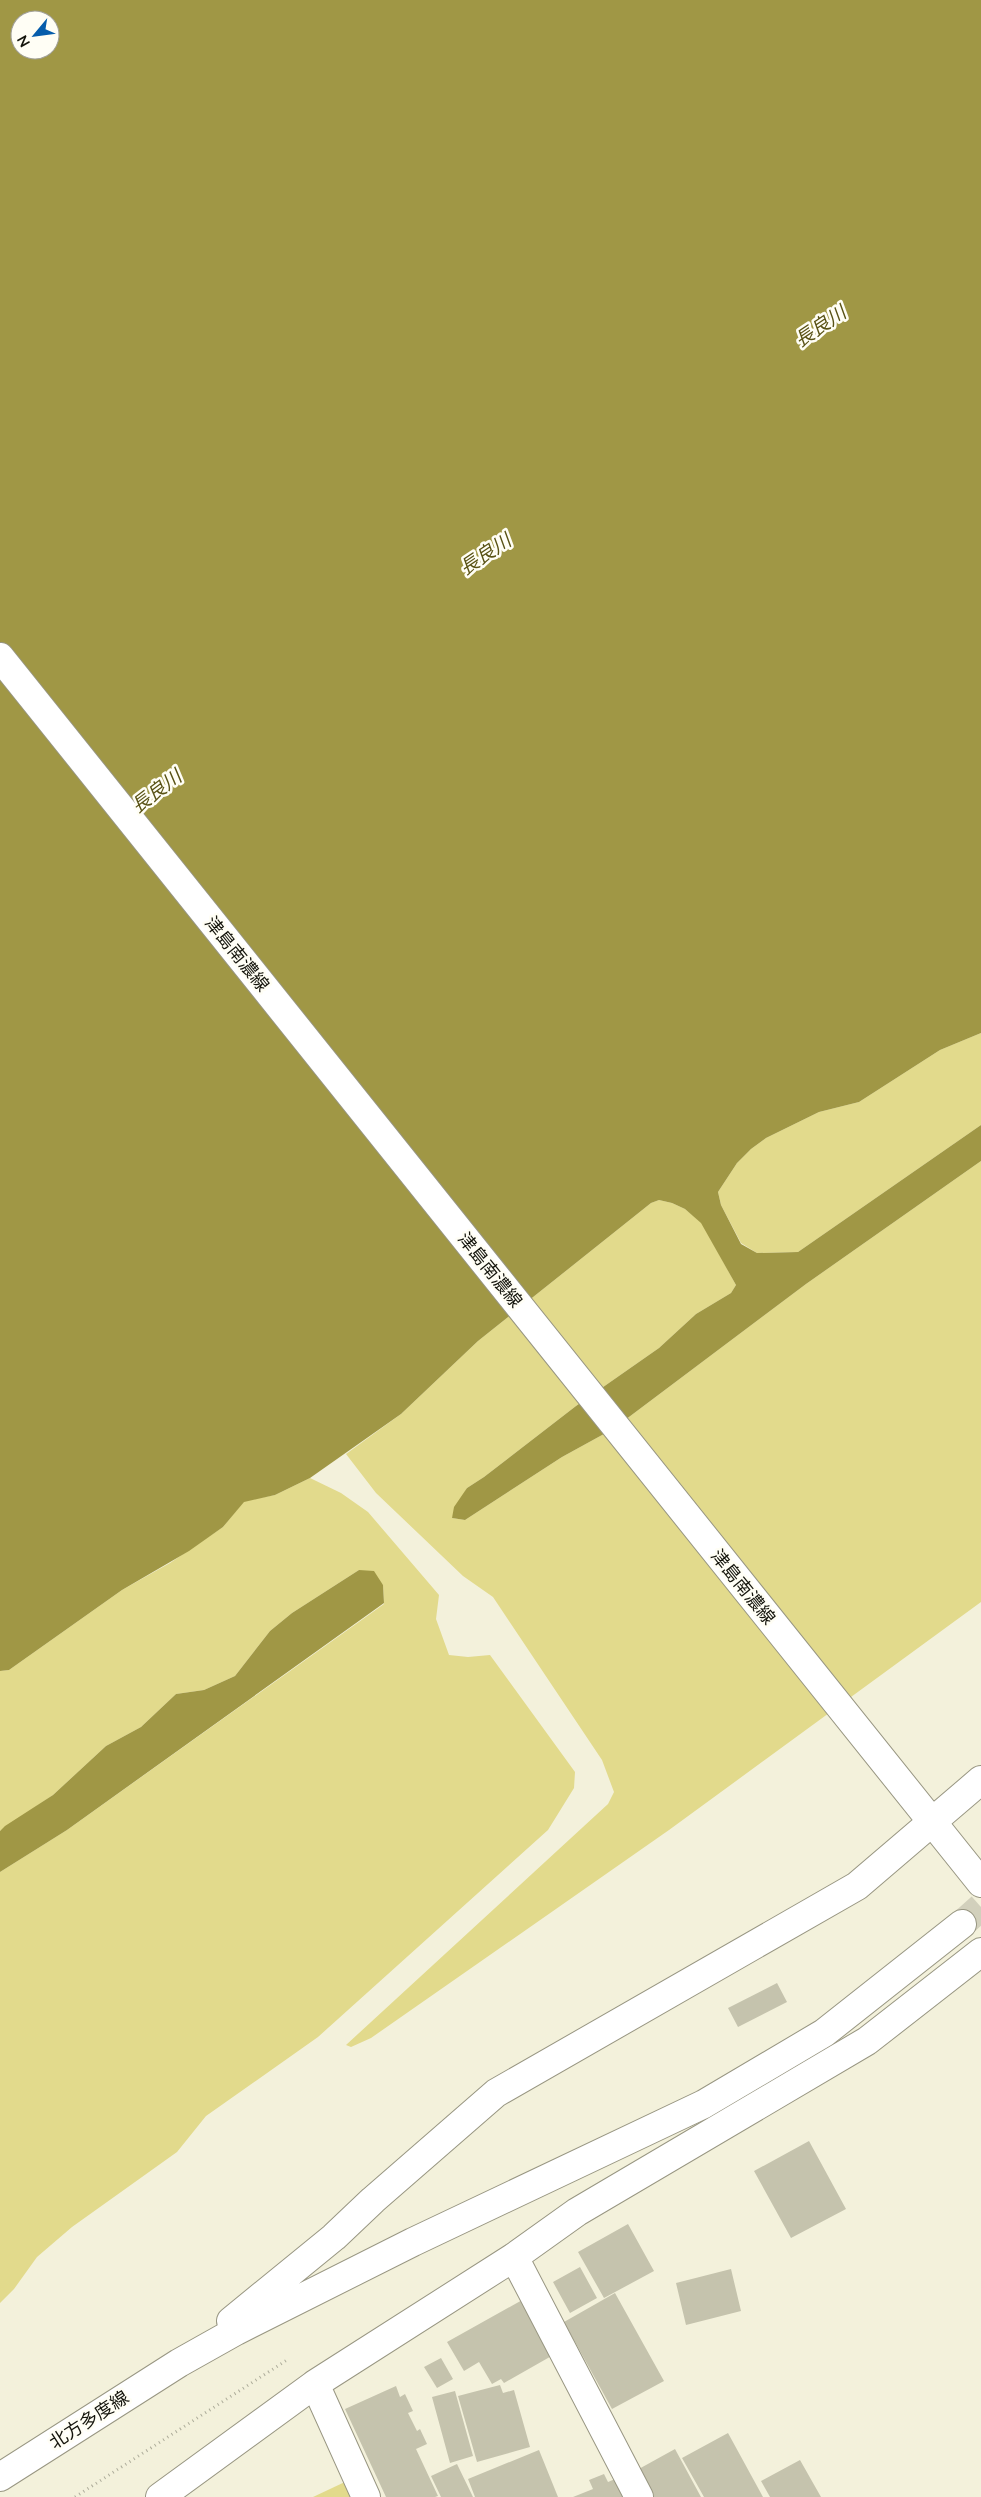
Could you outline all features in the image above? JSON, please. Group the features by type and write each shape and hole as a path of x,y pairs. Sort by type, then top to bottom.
{"main road":[{"name":"津島南濃線","path":"0,657 930,1822 981,1883"},
{"path":"179,2363 334,2237 373,2200 496,2093 857,1886 981,1780"},
{"path":"179,2363 236,2331 412,2242 704,2104 824,2033 962,1924"},
{"path":"160,2497 315,2384 514,2256 577,2212 867,2040 978,1960"},
{"path":"514,2256 639,2497"},
{"name":"北方多度線","path":"0,2477 179,2363"},
{"path":"315,2384 366,2497"}],"shaded area":[{"path":"981,1033 981,1125 798,1252 757,1253 741,1243 721,1205 718,1192 737,1163 751,1149 766,1138 819,1112 859,1102 940,1050"},
{"path":"981,1161 981,1602 669,1830 371,2038 351,2047 346,2045 608,1804 614,1792 602,1760 493,1597 463,1576 376,1493 346,1454 401,1414 478,1341 651,1203 659,1200 685,1209 702,1223 736,1285 731,1293 696,1314 659,1348 576,1406 467,1488 452,1518 465,1520 562,1457 613,1429 806,1284"},
{"path":"310,1478 341,1493 368,1512 439,1595 436,1619 449,1655 468,1657 490,1655 575,1772 574,1788 548,1830 318,2037 206,2116 177,2152 72,2227 37,2257 14,2289 0,2303 0,1872 67,1830 384,1604 383,1585 359,1570 292,1613 270,1631 235,1676 204,1690 176,1694 141,1727 106,1746 53,1795 0,1831 0,1671 9,1670 122,1590 170,1563 223,1527 244,1501 275,1495"},
{"path":"347,2481 354,2497 313,2497"}],"water":[{"name":"長良川","path":"0,0 981,0 981,1033 940,1050 859,1102 819,1112 766,1138 737,1163 718,1192 721,1205 741,1244 757,1253 798,1252 981,1125 981,1161 806,1284 613,1429 562,1457 465,1520 452,1518 454,1507 467,1488 576,1406 659,1348 696,1314 731,1293 736,1285 701,1223 685,1209 672,1203 659,1200 651,1203 478,1341 401,1414 310,1478 275,1495 244,1502 223,1527 189,1551 122,1590 9,1670 0,1671"},
{"path":"359,1570 374,1571 383,1585 384,1603 67,1830 0,1872 0,1831 5,1826 53,1795 106,1746 141,1727 176,1694 204,1690 235,1676 270,1631 292,1613"}],"building":[{"path":"777,1983 787,2002 738,2027 728,2008"},
{"path":"809,2141 846,2209 791,2238 754,2171"},
{"path":"628,2224 654,2271 604,2298 578,2252"},
{"path":"580,2267 597,2298 570,2313 553,2282"},
{"path":"731,2269 741,2311 686,2325 676,2283"},
{"path":"615,2293 664,2381 612,2409 564,2322"},
{"path":"524,2299 555,2354 504,2383 501,2379 492,2384 479,2362 464,2371 447,2342"},
{"path":"441,2358 453,2379 437,2388 424,2367"},
{"path":"500,2385 503,2393 514,2390 530,2447 477,2462 458,2396"},
{"path":"396,2386 400,2397 405,2394 413,2411 408,2413 417,2431 420,2429 427,2444 416,2449 438,2496 386,2497 345,2409"},
{"path":"455,2391 473,2456 450,2463 432,2397"},
{"path":"728,2433 763,2497 704,2497 682,2458"},
{"path":"675,2449 701,2497 652,2497 637,2470"},
{"path":"539,2450 558,2497 475,2497 468,2479"},
{"path":"800,2460 821,2497 770,2497 761,2481"},
{"path":"457,2464 473,2497 441,2497 431,2476"},
{"path":"604,2474 608,2482 620,2477 628,2497 573,2497 593,2489 589,2480"}],"tunnel":[{"path":"962,1924 981,1907"}]}
